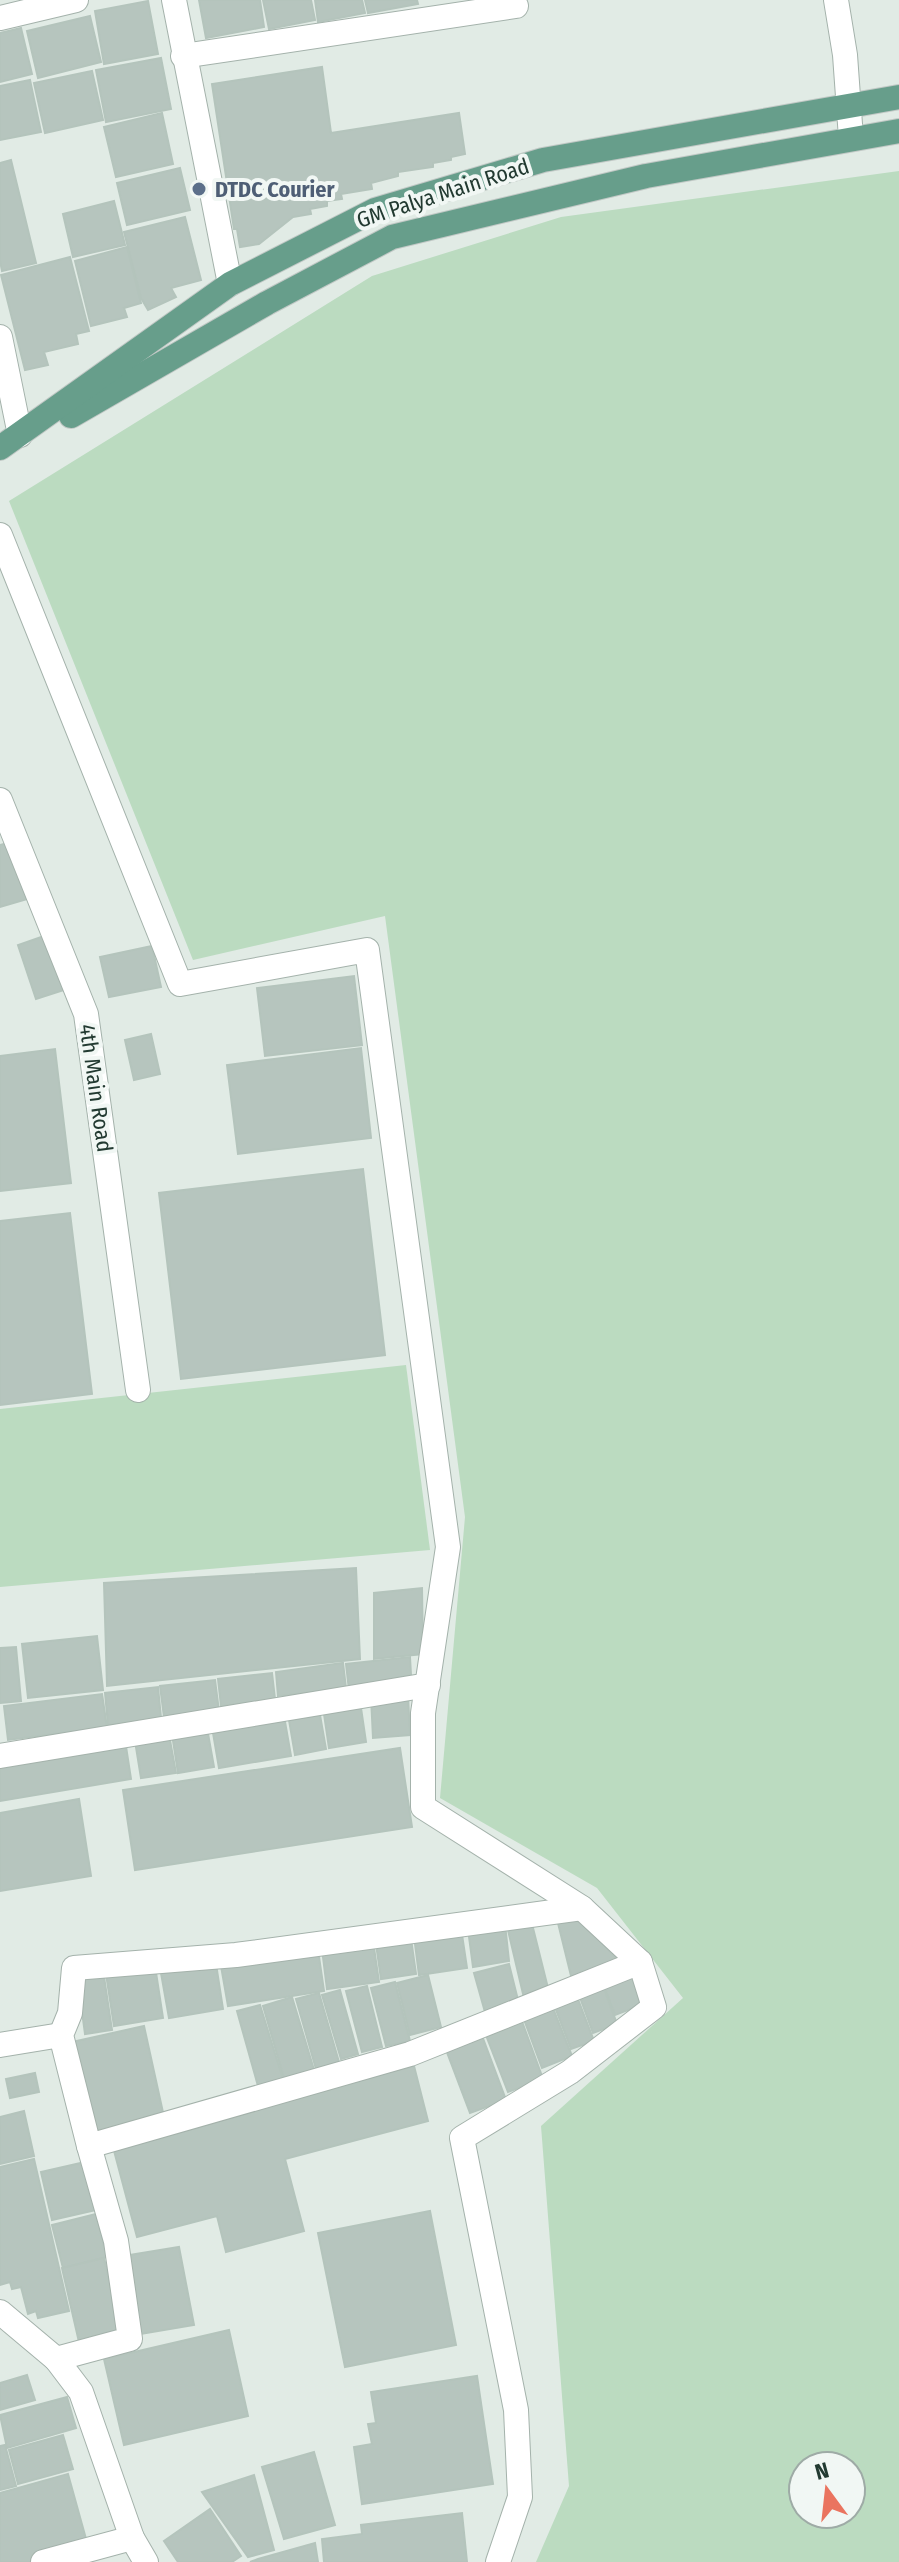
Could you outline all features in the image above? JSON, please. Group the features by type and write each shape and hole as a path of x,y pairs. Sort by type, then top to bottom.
{"main road":[{"name":"GM Palya Main Road","path":"7,445 230,284 375,210 543,160 899,97"},
{"path":"7,445 17,449 253,310 392,237 616,182 899,131"}],"street":[{"path":"0,18 76,0"},
{"path":"174,0 230,284"},
{"path":"836,0 851,138"},
{"path":"183,56 516,6"},
{"path":"0,337 7,445"},
{"path":"0,535 180,984 367,950 448,1547 423,1713 423,1807 582,1908 640,1962 654,2007 570,2072 462,2138 516,2410 520,2497 498,2562"},
{"name":"4th Main Road","path":"0,800 86,1014 138,1390"},
{"path":"0,1756 428,1685"},
{"path":"56,2359 130,2339 116,2241 61,2035 70,2013 74,1968 236,1955 582,1908"},
{"path":"89,2146 410,2054 640,1962"},
{"path":"0,2045 61,2035"},
{"path":"0,2312 56,2359 81,2392 132,2538 146,2562"},
{"path":"43,2562 132,2538"}],"green space":[{"path":"899,171 899,2562 536,2562 569,2486 541,2126 683,1998 597,1888 440,1798 465,1517 385,916 193,960 9,501 372,276 561,217"},
{"path":"406,1365 430,1550 0,1587 0,1409"}],"building":[{"path":"199,0 260,0 264,27 206,38"},
{"path":"263,0 311,0 315,20 269,29"},
{"path":"315,0 362,0 365,13 318,22"},
{"path":"365,0 417,0 418,4 368,13"},
{"path":"148,1 158,54 104,64 95,11"},
{"path":"90,16 101,62 38,78 27,31"},
{"path":"21,28 32,74 0,82 0,33"},
{"path":"161,58 171,109 106,122 96,70"},
{"path":"322,67 331,133 459,113 465,154 433,163 433,167 398,172 398,176 371,183 372,189 341,194 342,199 327,201 327,206 310,209 311,214 293,217 259,244 240,247 237,229 234,229 212,84"},
{"path":"92,71 103,120 45,133 34,83"},
{"path":"30,80 41,132 0,140 0,86"},
{"path":"162,113 173,164 116,177 104,127"},
{"path":"11,160 36,263 2,271 0,163"},
{"path":"180,168 190,210 127,225 117,183"},
{"path":"114,201 125,245 73,257 63,214"},
{"path":"185,217 201,280 171,288 176,297 148,310 141,298 124,232"},
{"path":"127,247 141,303 124,308 127,317 91,326 75,261"},
{"path":"70,257 89,331 76,334 78,344 44,352 48,365 25,370 1,275"},
{"path":"12,842 27,899 0,907 0,845"},
{"path":"61,930 79,985 36,999 18,945"},
{"path":"152,946 161,987 109,997 100,957"},
{"path":"354,976 362,1045 265,1056 257,988"},
{"path":"151,1034 160,1074 134,1080 125,1040"},
{"path":"361,1048 371,1138 238,1154 227,1065"},
{"path":"55,1049 71,1183 0,1191 0,1056"},
{"path":"363,1169 385,1355 181,1379 159,1193"},
{"path":"70,1213 92,1394 0,1405 0,1221"},
{"path":"356,1568 360,1659 107,1686 104,1583"},
{"path":"422,1588 423,1654 374,1659 374,1593"},
{"path":"97,1636 103,1690 28,1698 22,1644"},
{"path":"16,1647 21,1701 0,1703 0,1648"},
{"path":"410,1657 411,1675 349,1690 346,1664"},
{"path":"343,1663 346,1688 278,1696 276,1672"},
{"path":"272,1673 275,1699 221,1706 218,1679"},
{"path":"215,1680 219,1711 164,1717 160,1686"},
{"path":"158,1687 161,1718 108,1725 105,1693"},
{"path":"102,1694 107,1727 8,1740 4,1706"},
{"path":"408,1695 410,1735 373,1738 371,1697"},
{"path":"361,1708 366,1742 329,1748 324,1714"},
{"path":"320,1715 326,1749 295,1755 289,1720"},
{"path":"284,1716 291,1756 219,1768 212,1727"},
{"path":"207,1728 214,1767 178,1773 172,1734"},
{"path":"169,1735 176,1773 141,1778 135,1741"},
{"path":"125,1740 131,1779 0,1801 0,1761"},
{"path":"400,1748 412,1827 135,1870 123,1790"},
{"path":"79,1799 91,1876 0,1891 0,1813"},
{"path":"578,1914 624,1967 573,1984 557,1919"},
{"path":"531,1920 549,1992 524,1998 507,1926"},
{"path":"505,1924 509,1961 473,1967 468,1929"},
{"path":"461,1928 467,1968 419,1975 414,1936"},
{"path":"411,1939 416,1974 381,1979 376,1944"},
{"path":"373,1941 379,1982 327,1989 322,1949"},
{"path":"318,1950 324,1991 228,2006 221,1966"},
{"path":"216,1964 223,2009 169,2018 161,1973"},
{"path":"509,1964 519,2004 485,2012 474,1973"},
{"path":"155,1966 163,2018 114,2026 106,1974"},
{"path":"103,1970 112,2030 85,2034 77,1974"},
{"path":"631,1970 644,2004 615,2015 602,1981"},
{"path":"428,1975 441,2027 410,2035 397,1983"},
{"path":"395,1982 410,2041 386,2046 371,1988"},
{"path":"602,1983 617,2024 593,2033 578,1992"},
{"path":"367,1986 382,2047 362,2052 346,1991"},
{"path":"340,1990 358,2054 341,2059 322,1995"},
{"path":"319,1993 339,2062 316,2069 296,1999"},
{"path":"576,1994 594,2041 571,2049 553,2002"},
{"path":"292,1997 315,2073 285,2082 263,2006"},
{"path":"551,2003 572,2056 542,2068 522,2014"},
{"path":"260,2005 283,2079 258,2086 237,2011"},
{"path":"520,2016 543,2079 508,2092 484,2030"},
{"path":"144,2026 164,2117 92,2132 72,2042"},
{"path":"481,2033 506,2100 470,2113 445,2047"},
{"path":"414,2066 428,2121 285,2159 304,2231 226,2252 217,2216 137,2237 113,2147"},
{"path":"35,2073 39,2092 10,2098 6,2079"},
{"path":"24,2111 34,2156 0,2164 0,2117"},
{"path":"34,2159 69,2311 38,2318 36,2311 28,2314 21,2287 12,2289 10,2282 0,2285 0,2167"},
{"path":"85,2162 96,2210 52,2220 41,2172"},
{"path":"430,2211 456,2345 345,2367 318,2233"},
{"path":"96,2214 107,2257 63,2268 52,2225"},
{"path":"179,2247 194,2325 134,2335 129,2255"},
{"path":"104,2258 122,2333 79,2342 62,2268"},
{"path":"229,2330 248,2416 124,2445 104,2359"},
{"path":"27,2375 35,2400 0,2410 0,2383"},
{"path":"477,2376 493,2484 362,2504 354,2447 372,2444 368,2424 376,2423 371,2392"},
{"path":"67,2397 76,2428 7,2448 0,2415"},
{"path":"63,2435 73,2469 18,2484 9,2450"},
{"path":"5,2445 16,2486 0,2490 0,2446"},
{"path":"314,2452 335,2525 284,2539 262,2467"},
{"path":"68,2474 88,2546 30,2562 0,2562 0,2493"},
{"path":"254,2475 274,2550 248,2557 202,2492"},
{"path":"210,2509 241,2556 232,2562 178,2562 164,2541"},
{"path":"462,2513 467,2562 324,2562 322,2539 362,2534 361,2525"},
{"path":"315,2543 318,2562 250,2562 258,2559"}],"place":[{"name":"DTDC Courier","path":"199,189"}]}
